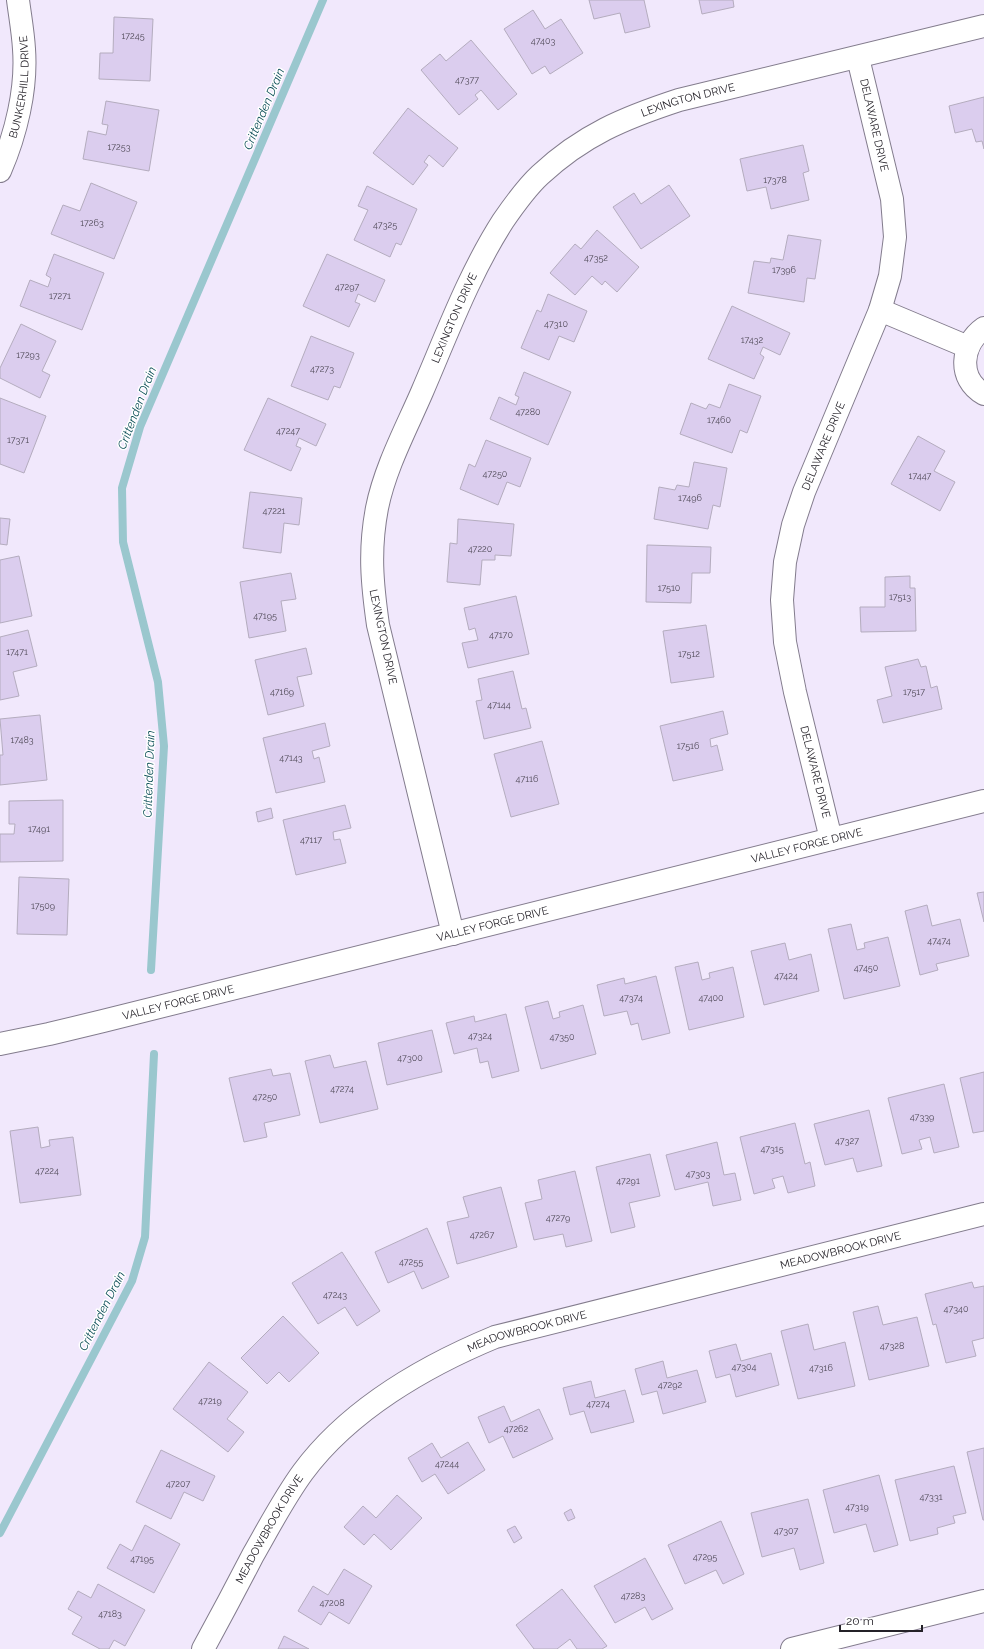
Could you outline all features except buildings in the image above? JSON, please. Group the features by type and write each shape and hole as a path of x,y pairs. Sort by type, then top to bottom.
{"street":[{"name":"BUNKERHILL DRIVE","path":"0,171 16,121 23,86 24,50 18,0"},
{"name":"LEXINGTON DRIVE","path":"453,934 378,625 372,583 372,547 377,507 390,467 469,283 487,246 513,206 539,176 568,152 600,131 636,114 679,100 858,58 984,26"},
{"name":"DELAWARE DRIVE","path":"831,839 794,692 785,642 782,600 785,562 793,525 804,492 880,310 890,276 894,245 892,199 858,58"},
{"path":"880,310 968,346"},
{"path":"984,328 974,336 968,346 965,358 966,370 971,381 978,390 984,394"},
{"name":"VALLEY FORGE DRIVE","path":"0,1044 95,1023 984,801"},
{"name":"MEADOWBROOK DRIVE","path":"203,1649 281,1504 304,1471 331,1441 356,1418 388,1393 429,1368 464,1350 495,1337 984,1214"},
{"path":"792,1649 984,1601"}],"waterway":[{"name":"Crittenden Drain","path":"151,970 164,746 158,682 123,542 122,488 140,427 323,0"},
{"name":"Crittenden Drain","path":"0,1533 132,1281 145,1237 154,1054"}]}
